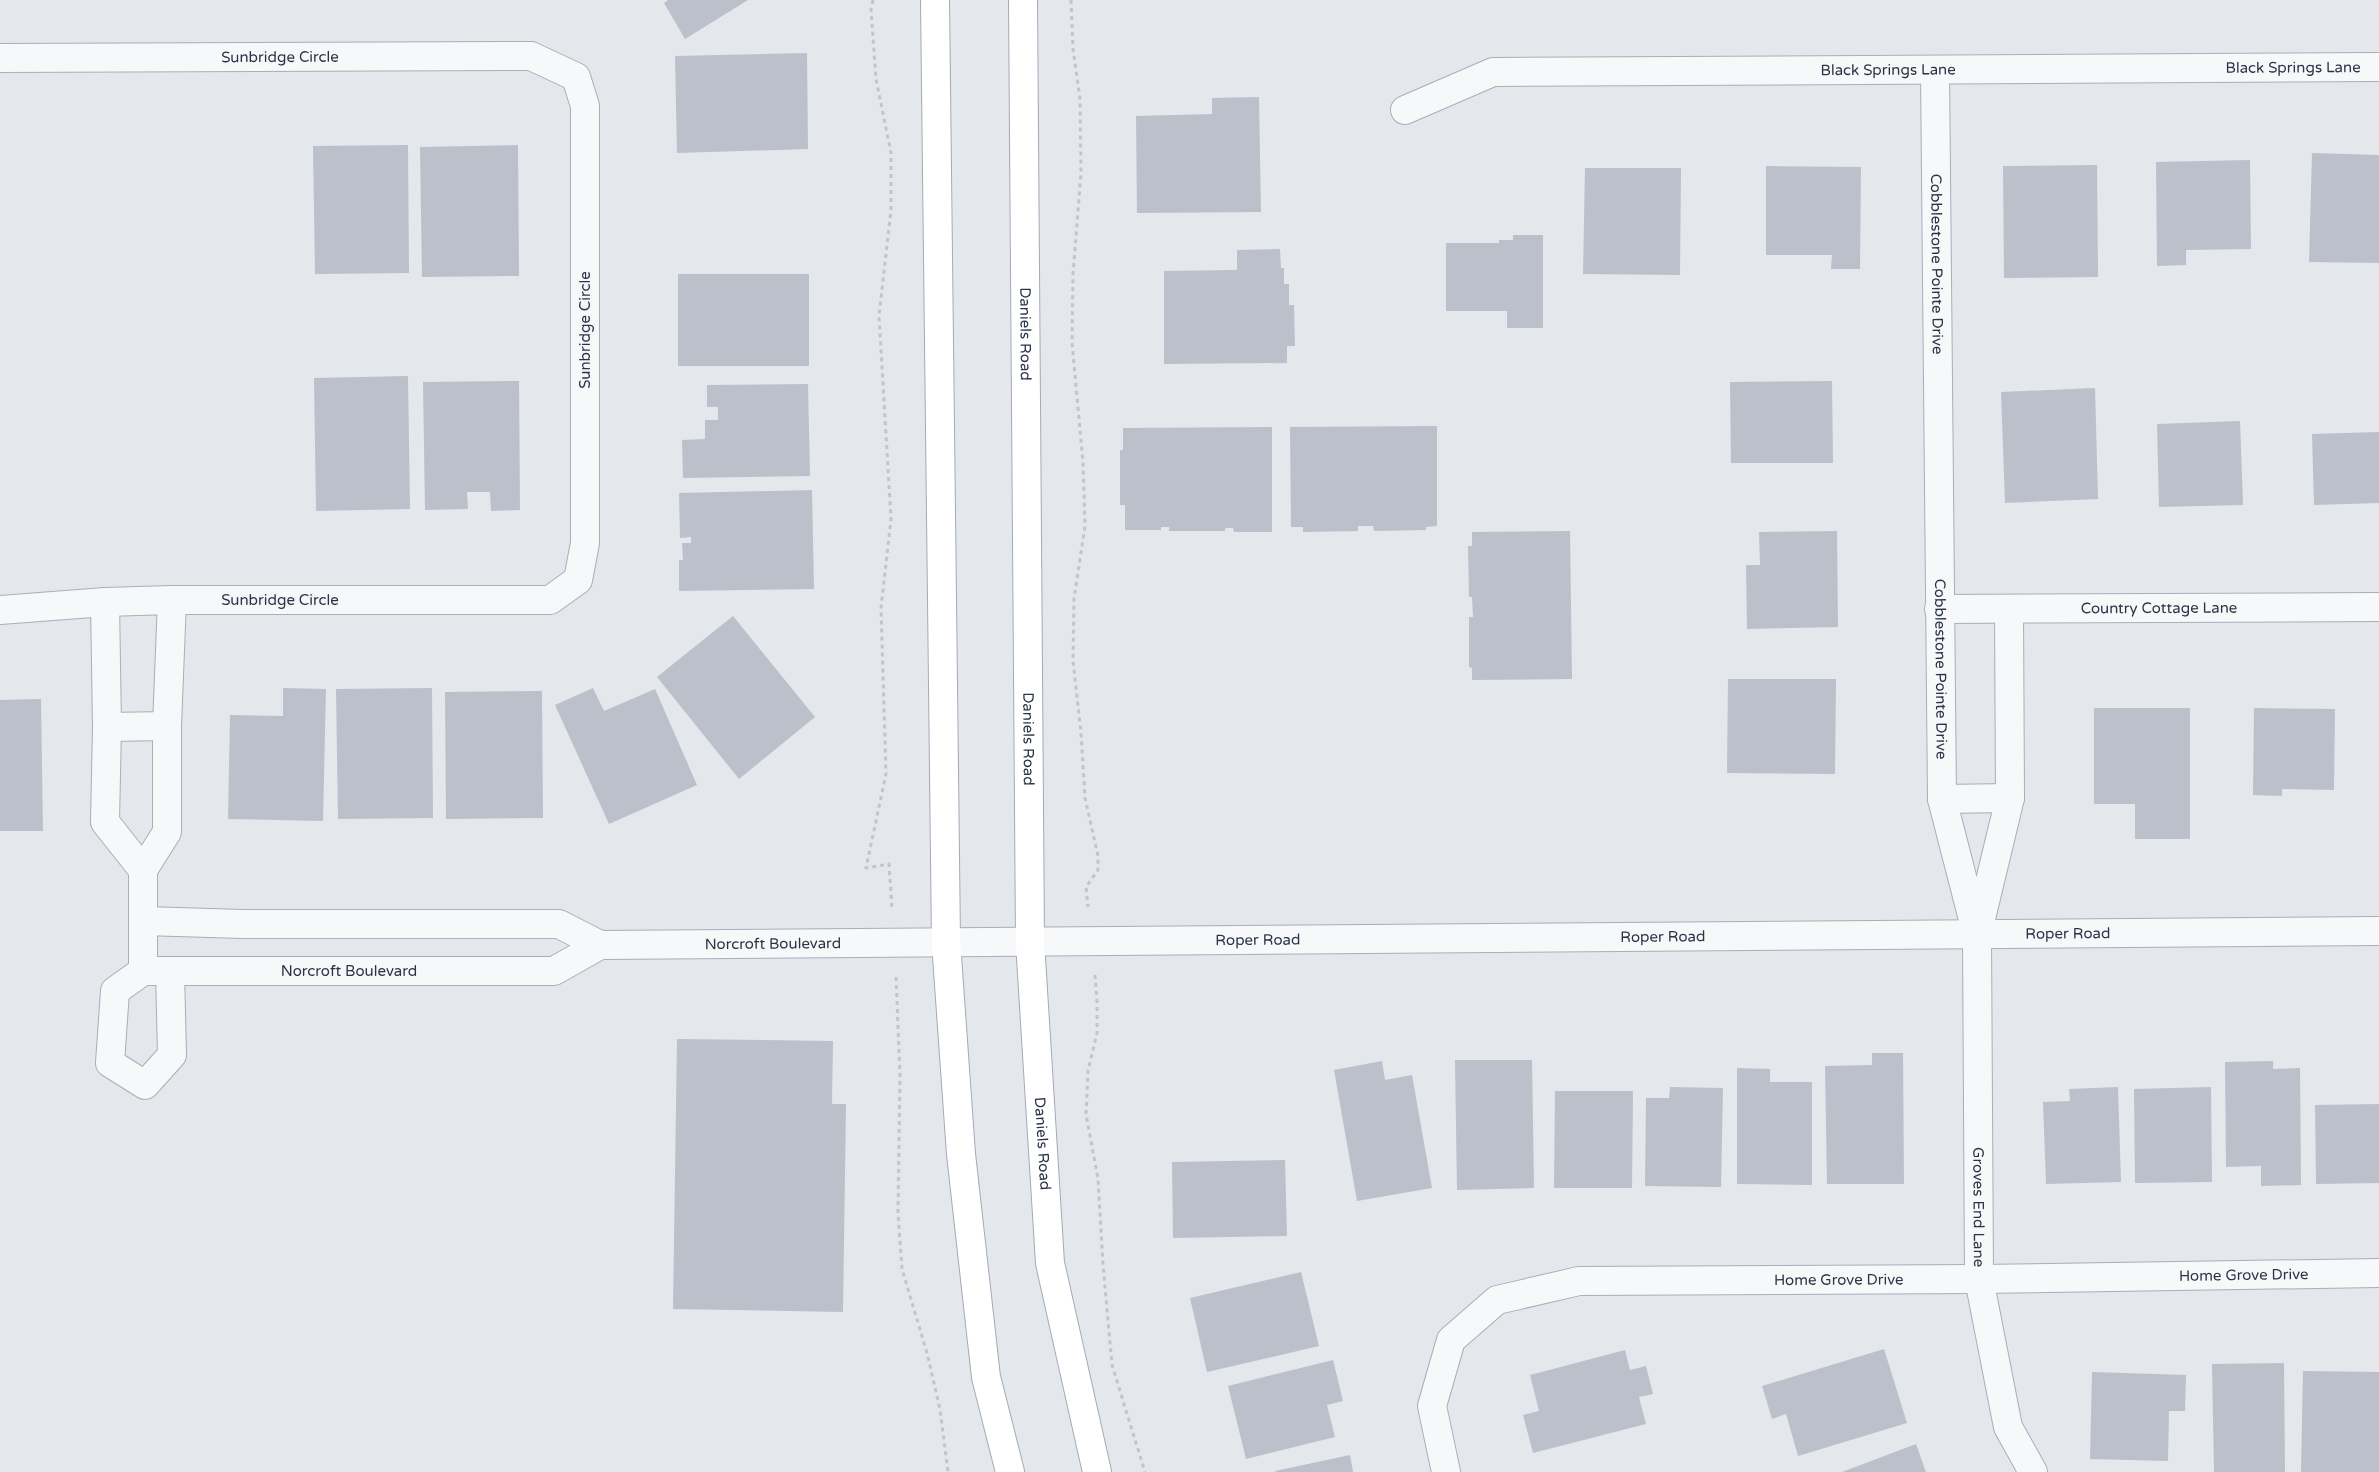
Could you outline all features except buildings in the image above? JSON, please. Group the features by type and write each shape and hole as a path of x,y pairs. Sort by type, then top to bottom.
{"main road":[{"path":"935,0 946,942 961,1154 986,1377 1010,1472"},
{"name":"Daniels Road","path":"1023,0 1030,942 1050,1263 1097,1472"}],"street":[{"name":"Sunbridge Circle","path":"0,58 531,56 576,78 585,106 585,543 578,580 550,600 172,600 105,602 0,610"},
{"name":"Black Springs Lane","path":"1405,110 1493,72 2379,67"},
{"name":"Cobblestone Pointe Drive","path":"1934,70 1942,799 1977,935"},
{"path":"170,971 172,1055 145,1086 110,1063 115,991 143,971 143,870 167,832 167,726 172,600"},
{"path":"105,602 107,727 105,822 143,870"},
{"name":"Country Cottage Lane","path":"1939,609 2379,606"},
{"path":"1977,935 2010,798 2009,609"},
{"path":"107,727 167,726"},
{"path":"1942,799 2010,798"},
{"name":"Norcroft Boulevard","path":"144,921 242,924 559,924 600,945 946,942"},
{"name":"Roper Road","path":"946,942 1977,935 2379,930"},
{"name":"Groves End Lane","path":"1977,935 1979,1279 2008,1426 2033,1472"},
{"name":"Norcroft Boulevard","path":"143,971 554,971 600,945"},
{"name":"Home Grove Drive","path":"1446,1472 1432,1406 1451,1340 1497,1300 1579,1281 1979,1279 2379,1273"}],"path":[{"path":"873,0 870,10 876,79 891,153 891,210 879,316 891,519 881,608 886,774 866,868 888,864 894,942 900,1074 898,1213 902,1268 927,1353 940,1409 948,1472"},
{"path":"1072,0 1073,49 1080,99 1081,173 1073,274 1072,342 1083,463 1085,526 1074,599 1073,661 1081,733 1085,798 1098,856 1098,870 1086,887 1097,1001 1097,1025 1088,1071 1086,1114 1098,1179 1112,1365 1145,1472"}]}
